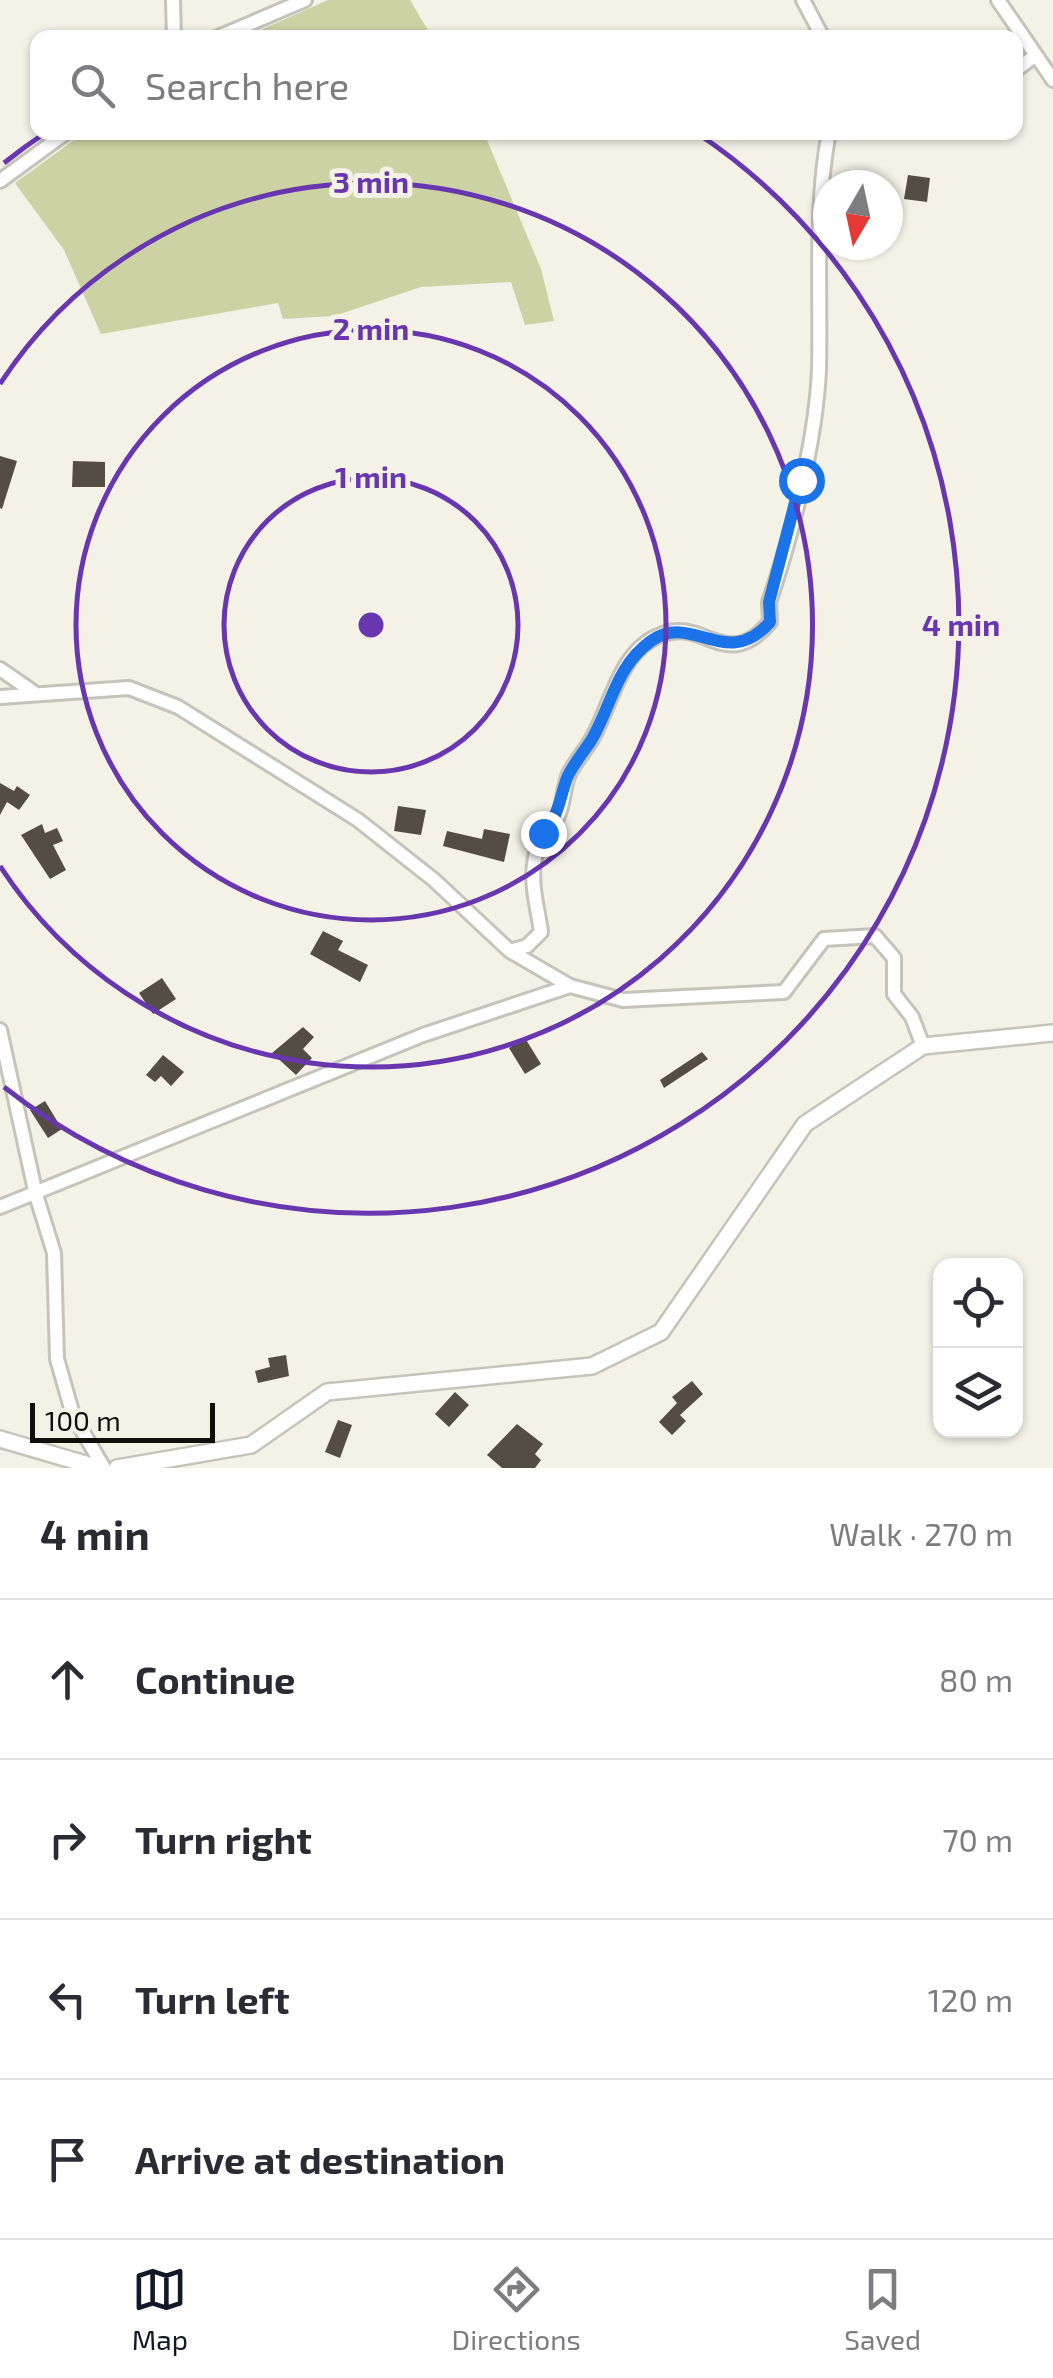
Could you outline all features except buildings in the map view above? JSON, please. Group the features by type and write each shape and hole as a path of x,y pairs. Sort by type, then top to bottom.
{"street":[{"path":"173,0 174,30"},
{"path":"235,30 305,0"},
{"path":"803,0 819,30"},
{"path":"998,0 1019,30"},
{"path":"1023,36 1053,80"},
{"path":"1023,65 1036,55"},
{"path":"0,180 56,140"},
{"path":"510,952 527,946 541,932 533,893 538,847 543,833 557,818 568,775 593,737 622,668 651,640 669,631 738,646 756,638 770,622 769,602 801,480 819,368 821,214 828,140"},
{"path":"0,668 36,694"},
{"path":"0,697 128,688 178,706 358,820 434,880 510,952 570,986 623,1000 784,992 824,940 875,936 894,958 894,994 912,1018 923,1046"},
{"path":"0,1207 422,1036 570,986"},
{"path":"0,1030 36,1195 54,1253 57,1359 73,1416 102,1468"},
{"path":"117,1468 251,1445 328,1392 592,1366 661,1332 806,1124 923,1046 1053,1033"},
{"path":"0,1439 55,1462 102,1468"}],"green space":[{"path":"328,0 410,0 428,30 261,30"},
{"path":"74,140 487,140 541,269 554,321 525,325 511,282 421,287 334,316 283,319 278,303 101,334 64,250 15,183"}],"route":[{"path":"543,833 557,818 568,775 593,737 622,668 651,640 669,631 738,646 756,638 770,622 769,602 783,562 801,480"}]}
